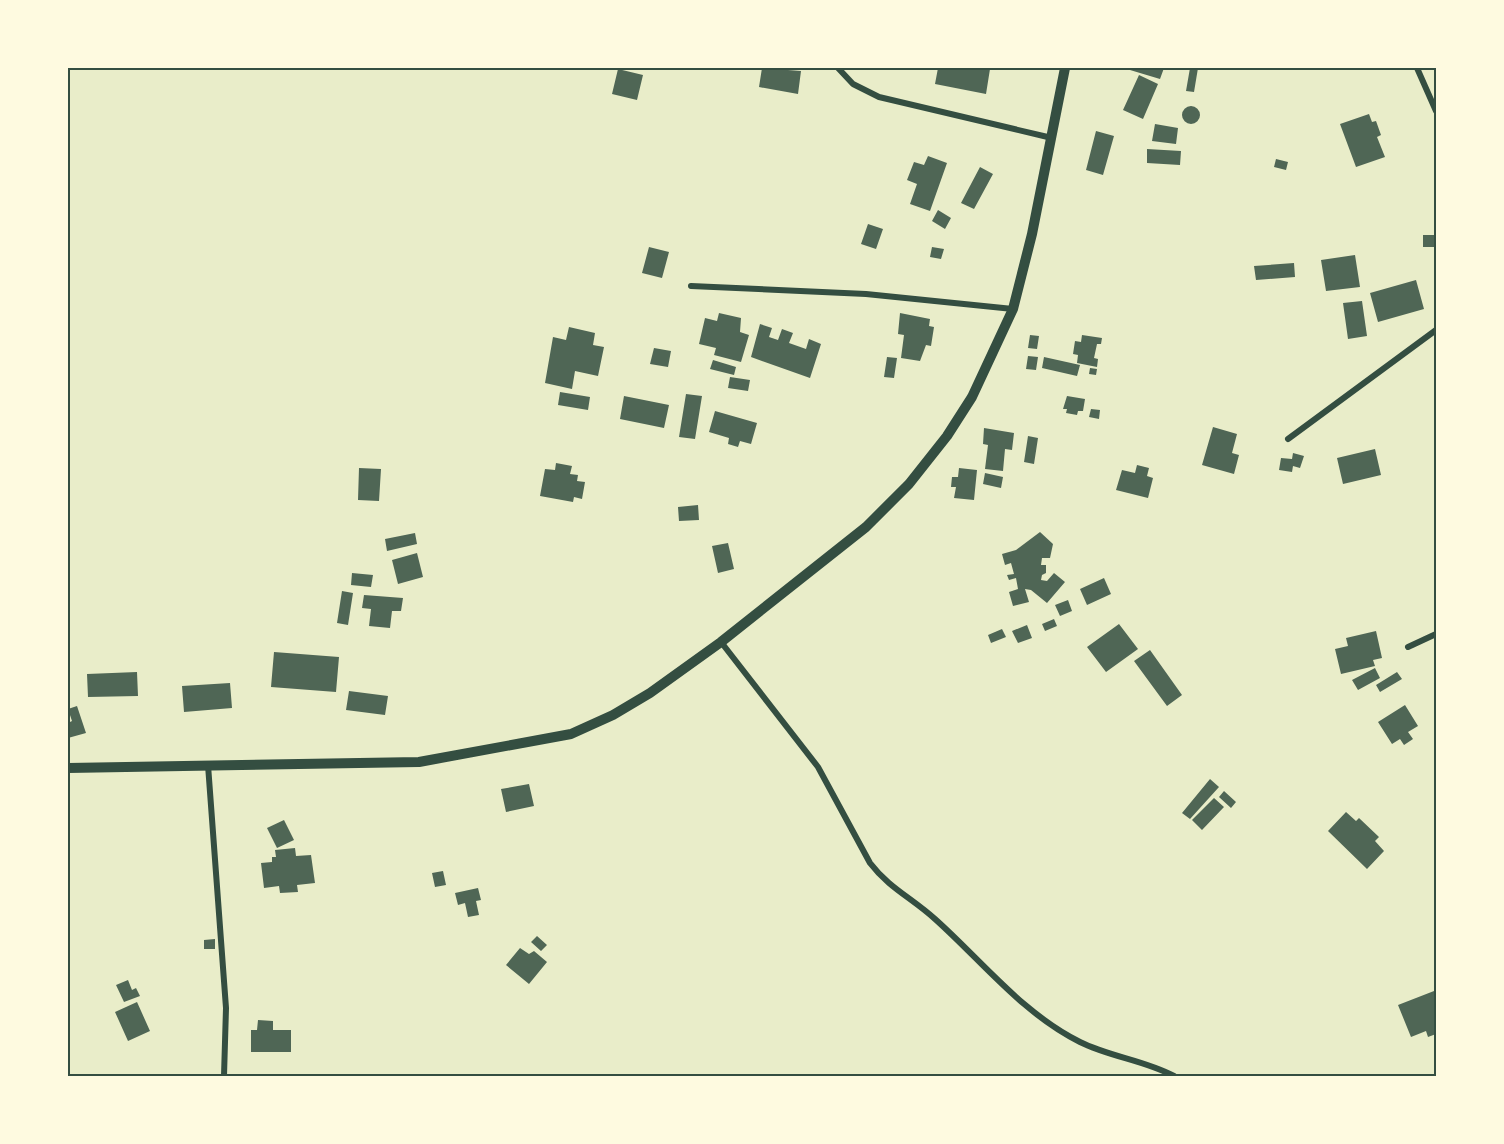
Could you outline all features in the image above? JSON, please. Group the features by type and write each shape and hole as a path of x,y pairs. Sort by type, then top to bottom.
{"street":[{"path":"838,68 853,84 879,98 1052,138"},
{"path":"68,768 419,762 571,734 613,715 650,693 721,642 821,565 866,527 909,484 947,436 972,397 1013,309 1032,234 1065,68"},
{"path":"1418,68 1437,111"},
{"path":"691,285 866,294 1013,309"},
{"path":"1288,439 1437,330"},
{"path":"1408,647 1437,634"},
{"path":"721,642 818,767 870,863 896,892 930,914 1035,1014 1079,1042 1151,1065 1174,1077"},
{"path":"208,765 226,1008 225,1077"}],"building":[{"path":"762,68 801,71 798,94 759,87"},
{"path":"938,68 990,69 986,94 935,84"},
{"path":"1130,68 1164,68 1160,79 1130,70"},
{"path":"1190,68 1198,68 1194,92 1186,91"},
{"path":"618,69 643,75 637,100 612,94"},
{"path":"1139,75 1158,84 1143,119 1123,110"},
{"path":"1187,106 1195,106 1200,111 1198,122 1187,124 1182,119 1182,111"},
{"path":"1369,114 1372,122 1376,121 1381,135 1377,137 1385,157 1356,167 1340,124"},
{"path":"1155,124 1178,128 1176,144 1152,141"},
{"path":"1096,131 1114,136 1103,175 1086,170"},
{"path":"1147,149 1181,151 1180,165 1147,163"},
{"path":"928,156 947,163 930,211 910,204 917,184 907,180 914,162 924,165"},
{"path":"1276,159 1288,162 1286,170 1274,167"},
{"path":"980,167 993,174 974,209 961,203"},
{"path":"938,210 951,218 945,229 932,221"},
{"path":"868,224 883,229 876,249 861,244"},
{"path":"1423,235 1436,235 1436,247 1423,247"},
{"path":"649,247 669,252 662,278 642,273"},
{"path":"932,247 944,249 941,259 930,257"},
{"path":"1355,255 1360,287 1326,291 1321,260"},
{"path":"1294,263 1295,277 1256,280 1254,266"},
{"path":"1416,280 1424,309 1378,322 1370,293"},
{"path":"1362,301 1367,336 1348,339 1343,303"},
{"path":"719,313 741,318 740,332 749,335 741,362 714,355 716,348 699,344 705,318 717,321"},
{"path":"900,313 930,319 929,326 934,327 931,346 926,345 920,361 901,358 904,335 898,334"},
{"path":"760,324 772,328 769,337 778,340 782,329 793,333 789,343 806,349 809,339 821,344 810,378 751,357"},
{"path":"569,327 595,333 593,345 604,347 598,376 575,371 572,389 545,383 553,337 566,340"},
{"path":"1030,335 1039,336 1037,349 1028,348"},
{"path":"1082,335 1102,338 1101,344 1097,344 1094,358 1098,359 1097,367 1077,363 1078,355 1073,354 1075,341 1081,342"},
{"path":"654,348 671,351 668,367 650,364"},
{"path":"1028,356 1038,357 1036,370 1026,369"},
{"path":"887,357 897,358 894,378 884,377"},
{"path":"1044,357 1080,365 1077,376 1042,368"},
{"path":"713,360 736,367 734,375 710,369"},
{"path":"1090,368 1097,369 1096,375 1089,374"},
{"path":"730,377 750,380 748,391 728,388"},
{"path":"560,392 590,397 588,410 558,405"},
{"path":"686,394 702,396 695,439 679,437"},
{"path":"624,396 669,405 664,428 620,419"},
{"path":"1067,396 1085,399 1083,411 1078,411 1077,415 1066,413 1067,409 1063,409"},
{"path":"1091,409 1100,410 1099,419 1089,417"},
{"path":"715,411 757,423 751,444 740,441 738,447 728,444 729,438 709,432"},
{"path":"1213,427 1237,434 1232,453 1239,455 1234,474 1202,465"},
{"path":"984,428 1014,433 1012,450 1005,449 1003,471 985,469 988,445 983,444"},
{"path":"1028,436 1038,438 1034,464 1024,462"},
{"path":"1375,449 1381,475 1343,484 1337,458"},
{"path":"1293,453 1304,456 1300,468 1293,466 1292,472 1279,470 1281,458 1292,459"},
{"path":"556,463 572,466 570,474 578,475 577,481 585,482 582,499 574,497 573,502 540,496 545,469 555,470"},
{"path":"1137,465 1149,468 1147,476 1153,478 1148,498 1116,490 1122,470 1135,473"},
{"path":"359,468 381,469 379,501 358,500"},
{"path":"959,468 977,470 974,500 954,498 956,487 951,487 952,477 958,477"},
{"path":"985,473 1003,477 1001,488 983,484"},
{"path":"698,505 699,520 679,521 678,507"},
{"path":"1040,532 1053,544 1050,558 1042,558 1041,565 1046,565 1046,573 1042,575 1041,580 1047,581 1054,573 1065,582 1047,603 1031,590 1025,589 1029,602 1013,606 1009,592 1018,589 1016,578 1009,580 1007,575 1014,574 1011,563 1005,565 1002,554 1016,550"},
{"path":"415,533 417,544 387,551 385,539"},
{"path":"728,543 734,569 718,573 712,546"},
{"path":"417,553 423,577 398,584 392,560"},
{"path":"352,573 373,575 371,587 351,585"},
{"path":"1104,578 1111,594 1087,605 1080,589"},
{"path":"342,591 353,593 348,625 337,623"},
{"path":"364,595 403,598 401,611 392,611 390,628 369,626 371,609 362,608"},
{"path":"1068,600 1072,611 1060,616 1055,605"},
{"path":"1054,619 1057,626 1045,631 1042,624"},
{"path":"1119,624 1138,649 1106,672 1087,647"},
{"path":"1027,625 1032,638 1018,643 1012,631"},
{"path":"1002,629 1006,637 991,643 988,635"},
{"path":"1376,631 1382,658 1373,660 1375,666 1341,674 1335,649 1348,646 1346,638"},
{"path":"1150,650 1182,695 1167,706 1134,661"},
{"path":"274,652 339,657 336,692 271,687"},
{"path":"1375,668 1380,678 1358,690 1352,680"},
{"path":"137,672 138,696 88,697 87,674"},
{"path":"1397,672 1402,679 1380,692 1376,685"},
{"path":"230,683 232,708 184,712 182,686"},
{"path":"349,691 388,696 385,715 346,710"},
{"path":"1405,705 1418,726 1408,732 1413,739 1404,745 1400,739 1392,744 1378,722"},
{"path":"77,706 86,733 68,738 68,723 72,721 68,709"},
{"path":"1210,779 1219,787 1190,819 1182,813"},
{"path":"529,784 534,806 506,812 501,789"},
{"path":"1224,791 1236,802 1231,808 1219,797"},
{"path":"1214,798 1224,807 1202,830 1192,820"},
{"path":"1346,812 1356,821 1359,818 1379,837 1375,841 1384,851 1367,869 1328,831"},
{"path":"284,820 294,840 277,848 267,828"},
{"path":"295,848 296,856 311,855 315,883 297,885 298,892 280,893 279,886 264,888 261,863 272,862 272,857 276,857 275,850"},
{"path":"443,871 446,885 435,887 432,873"},
{"path":"478,888 481,900 476,901 479,915 468,917 465,903 458,905 455,893"},
{"path":"537,936 547,945 541,951 531,942"},
{"path":"215,939 215,949 204,949 204,940"},
{"path":"520,948 529,954 534,951 547,962 529,984 506,965"},
{"path":"128,980 132,990 136,988 140,996 124,1002 116,985"},
{"path":"1434,991 1436,1034 1428,1037 1426,1031 1411,1037 1398,1005"},
{"path":"137,1002 150,1031 128,1041 115,1012"},
{"path":"258,1020 273,1021 273,1030 291,1030 291,1052 251,1052 251,1030 257,1030"}]}
